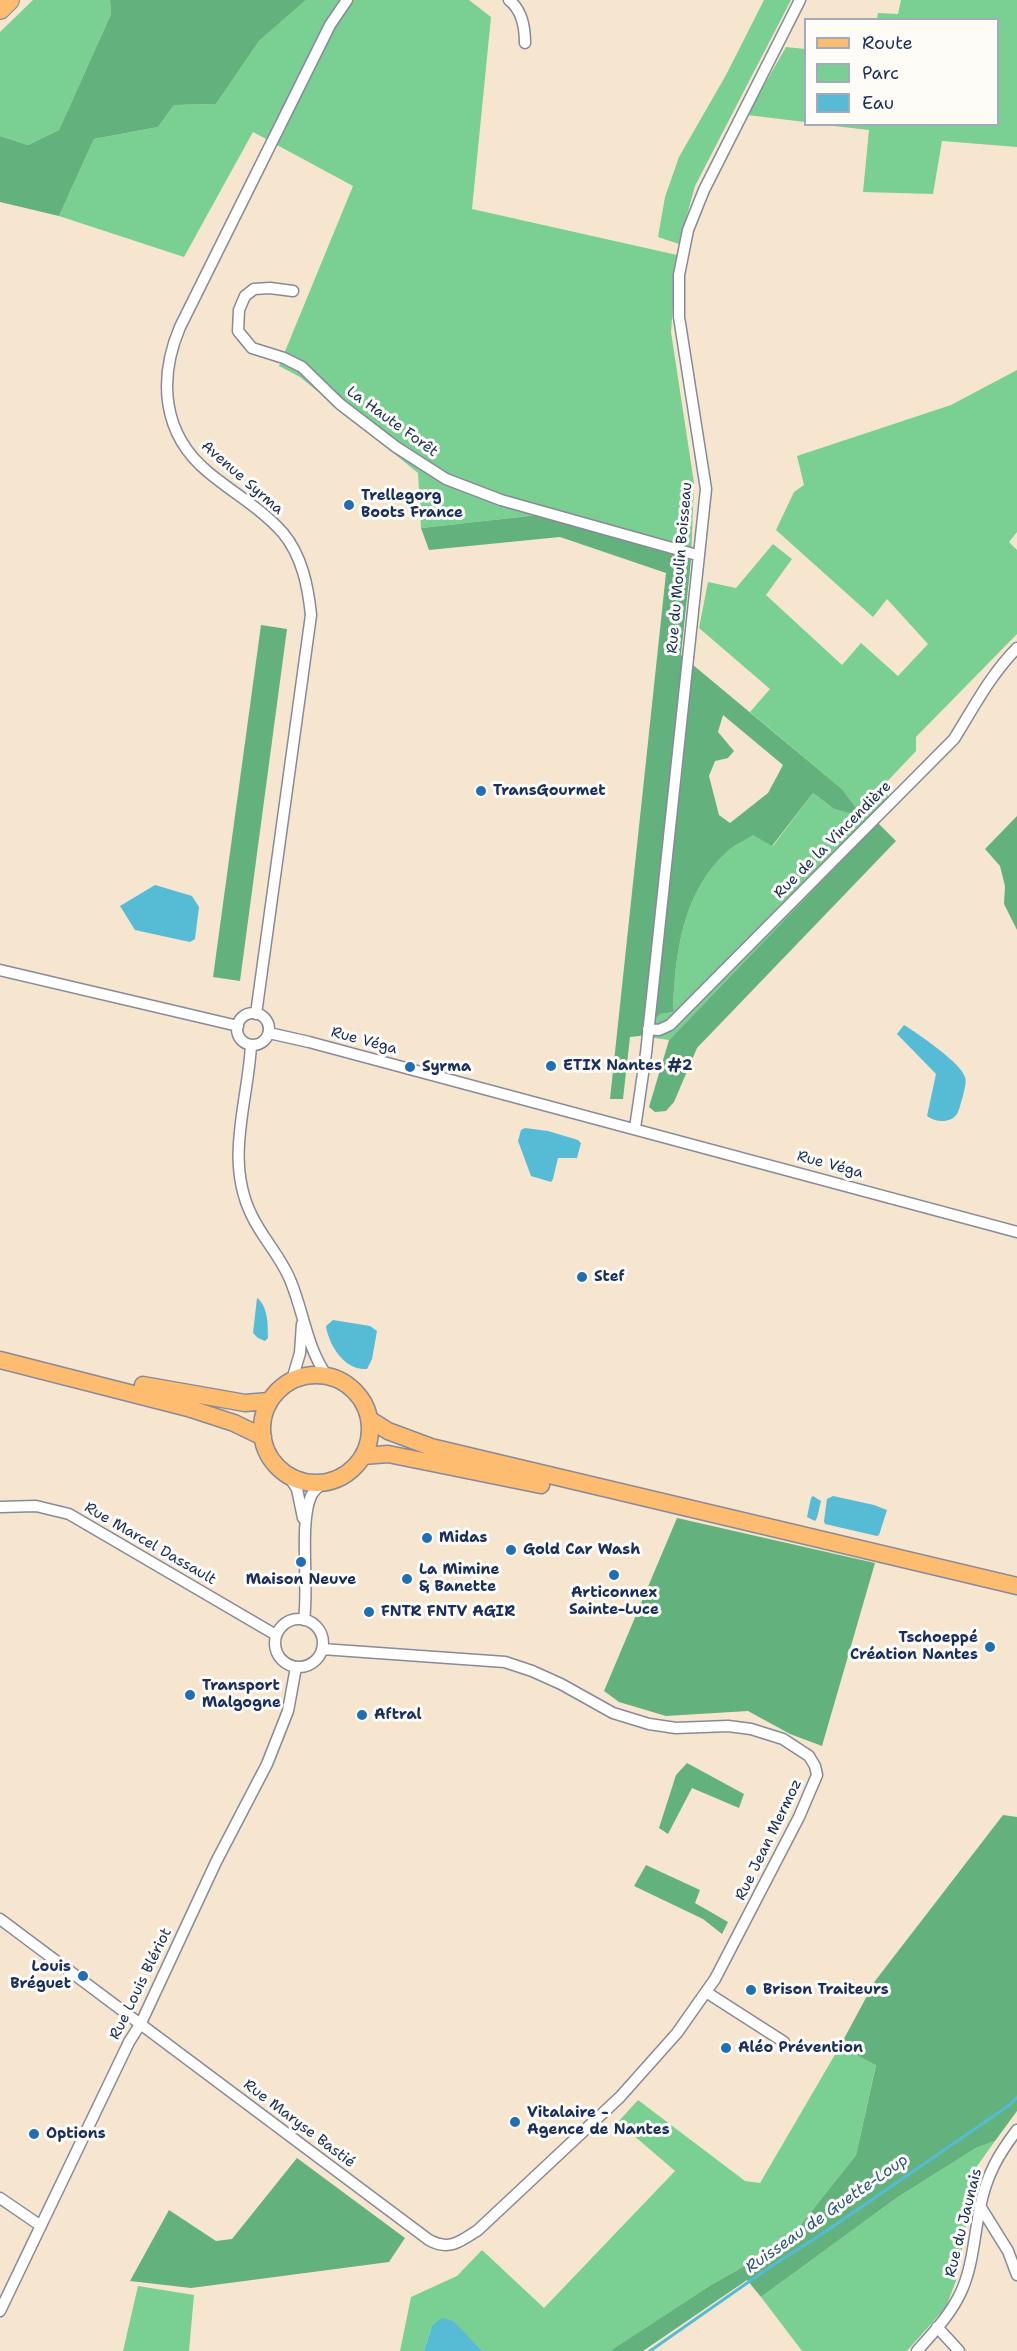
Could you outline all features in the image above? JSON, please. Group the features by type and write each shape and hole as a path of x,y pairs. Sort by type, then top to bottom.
{"highway":[{"path":"0,9 9,0"}],"main road":[{"path":"0,1359 245,1404 269,1401"},
{"path":"0,1359 188,1408 246,1427 263,1437"},
{"path":"306,1376 327,1376 346,1384 364,1405 369,1419 368,1442 363,1456 353,1468 339,1478 324,1482 308,1482 288,1475 272,1460 263,1437 263,1418 269,1401 292,1380 306,1376"},
{"path":"369,1419 388,1431 431,1447 1017,1586"},
{"path":"363,1456 388,1454 651,1508 740,1521"}],"street":[{"name":"Avenue Syrma","path":"256,1014 311,615 309,593 304,574 284,535 270,519 201,467 185,448 169,410 166,388 167,368 171,348 180,327 330,25 347,0"},
{"path":"509,0 516,5 523,24 525,43"},
{"name":"Rue du Moulin Boisseau","path":"630,1127 648,1029 706,489 679,317 680,275 688,230 704,190 800,0"},
{"name":"La Haute Forêt","path":"293,291 270,288 254,289 245,296 239,310 238,331 252,348 284,358 302,367 340,404 396,447 446,479 501,500 698,555"},
{"name":"Rue de la Vincendière","path":"648,1029 659,1030 670,1025 954,739 1006,658 1017,648"},
{"path":"0,970 238,1026"},
{"path":"256,1014 268,1023 269,1034 260,1044 251,1045 239,1036 238,1026 247,1015 256,1014"},
{"name":"Rue Véga","path":"269,1034 309,1042 1017,1232"},
{"path":"251,1045 237,1144 238,1173 252,1216 287,1272 314,1356 327,1376"},
{"path":"292,1380 300,1353 302,1315"},
{"path":"288,1475 297,1489 306,1533"},
{"path":"304,1620 307,1600 306,1533 310,1500 316,1489 324,1482"},
{"name":"Rue Marcel Dassault","path":"0,1507 36,1506 69,1514 276,1635"},
{"path":"297,1619 304,1620 320,1631 322,1649 317,1659 309,1665 296,1667 279,1656 275,1642 276,1635 284,1624 297,1619"},
{"name":"Rue Jean Mermoz","path":"322,1649 505,1662 561,1684 613,1713 649,1724 676,1728 728,1726 751,1729 783,1739 809,1756 815,1766 816,1775 799,1817 736,1941 706,1992 677,2033 620,2097 478,2230 452,2245 441,2246"},
{"name":"Rue Louis Blériot","path":"0,2311 129,2042 141,2023 216,1862 267,1764 288,1711 296,1667"},
{"name":"Rue Maryse Bastié","path":"0,1919 408,2225 441,2246"},
{"path":"706,1992 784,2042"},
{"name":"Rue du Jaunais","path":"917,2351 961,2293 969,2270 980,2206 989,2174 998,2155 1017,2130"},
{"path":"0,2199 41,2226"},
{"path":"980,2206 1008,2251 1017,2275"},
{"path":"937,2327 958,2351"}],"green space":[{"path":"33,0 110,0 111,14 59,130 28,145 0,136 0,32"},
{"path":"110,0 306,0 259,41 216,104 174,105 158,127 94,139 59,216 0,202 0,136 28,145 59,130 111,14"},
{"path":"306,0 469,0 491,17 472,209 677,255 671,332 694,483 691,560 538,515 421,528 418,473 300,377 279,366 353,186 253,132 184,257 59,216 94,139 158,127 174,105 216,104 259,41"},
{"path":"764,0 791,0 695,186 679,244 658,237 665,197 679,157 726,75"},
{"path":"901,0 1017,0 1017,147 942,141 933,194 863,192 869,130 834,126 999,126 999,18 877,18 878,13 898,14"},
{"path":"786,47 804,49 804,122 747,115"},
{"path":"1017,370 1017,532 1009,542 1017,550 1017,634 916,737 916,751 881,788 896,805 669,1040 640,1036 660,1014 673,1012 679,946 691,904 713,866 729,850 753,834 773,846 813,793 834,809 861,815 842,789 750,712 770,689 699,628 708,582 736,588 773,544 792,559 766,595 842,665 861,643 898,676 928,644 887,599 873,617 776,530 794,492 804,485 797,456 951,405"},
{"path":"538,515 691,560 681,655 842,789 862,816 834,809 813,793 772,846 753,835 732,848 713,866 691,904 684,925 676,968 673,1012 660,1014 640,1036 630,1037 623,1099 610,1099 666,573 560,537 429,550 421,528","holes":["723,715 783,765 768,793 730,823 719,815 709,776 715,761 728,758 734,751 718,732"]},
{"path":"261,625 287,629 240,981 213,977"},
{"path":"1017,816 1017,930 1004,904 1005,886 1000,866 985,849"},
{"path":"878,823 896,841 697,1048 674,1102 666,1111 655,1112 649,1107 669,1040"},
{"path":"677,1518 875,1563 822,1746 790,1734 748,1711 666,1716 619,1702 604,1691"},
{"path":"687,1763 744,1794 739,1808 692,1788 668,1834 659,1828 676,1775"},
{"path":"1003,1815 1017,1817 1017,2111 995,2141 976,2148 898,2197 761,2297 747,2280 643,2351 610,2351 711,2285 787,2242 856,2155 876,2065 840,2046 875,1981"},
{"path":"646,1865 700,1890 695,1903 728,1922 722,1934 703,1919 634,1886"},
{"path":"840,2046 876,2064 856,2155 787,2242 711,2285 610,2351 482,2351 432,2326 424,2351 400,2351 411,2297 457,2276 482,2250 544,2308 675,2171 618,2122 638,2100 745,2181 760,2183"},
{"path":"995,2141 975,2169 957,2278 946,2307 907,2351 802,2351 761,2297 898,2197 976,2148"},
{"path":"297,2158 405,2238 389,2262 191,2288 130,2281 169,2210 216,2241 232,2239"},
{"path":"138,2286 194,2295 189,2351 123,2351"}],"water":[{"path":"155,885 192,896 199,907 195,939 190,942 135,930 120,906"},
{"path":"904,1025 956,1064 965,1077 966,1082 959,1110 947,1121 934,1120 927,1116 936,1074 897,1034"},
{"path":"525,1128 548,1131 578,1140 581,1143 577,1158 558,1158 551,1182 531,1176 518,1141 521,1130"},
{"path":"257,1298 261,1301 267,1316 268,1338 265,1341 253,1333"},
{"path":"333,1320 370,1326 377,1331 372,1359 367,1369 359,1369 345,1362 334,1349 326,1326"},
{"path":"813,1496 821,1501 815,1521 807,1517"},
{"path":"833,1496 887,1510 879,1535 825,1524 827,1499"},
{"path":"442,2318 453,2321 482,2351 424,2351 432,2326"}],"waterway":[{"name":"Ruisseau de Guette-Loup","path":"650,2351 1011,2104 1017,2097"}],"place":[{"name":"Trellegorg Boots France","path":"349,505"},
{"name":"TransGourmet","path":"481,791"},
{"name":"ETIX Nantes #2","path":"551,1066"},
{"name":"Syrma","path":"410,1067"},
{"name":"Stef","path":"582,1277"},
{"name":"Midas","path":"427,1538"},
{"name":"Gold Car Wash","path":"511,1550"},
{"name":"Maison Neuve","path":"301,1562"},
{"name":"Articonnex Sainte-Luce","path":"614,1575"},
{"name":"La Mimine & Banette","path":"407,1579"},
{"name":"FNTR FNTV AGIR","path":"369,1612"},
{"name":"Tschoeppé Création Nantes","path":"990,1647"},
{"name":"Transport Malgogne","path":"190,1695"},
{"name":"Aftral","path":"362,1715"},
{"name":"Louis Bréguet","path":"83,1976"},
{"name":"Brison Traiteurs","path":"751,1990"},
{"name":"Aléo Prévention","path":"726,2048"},
{"name":"Vitalaire - Agence de Nantes","path":"515,2122"},
{"name":"Options","path":"34,2134"}]}
